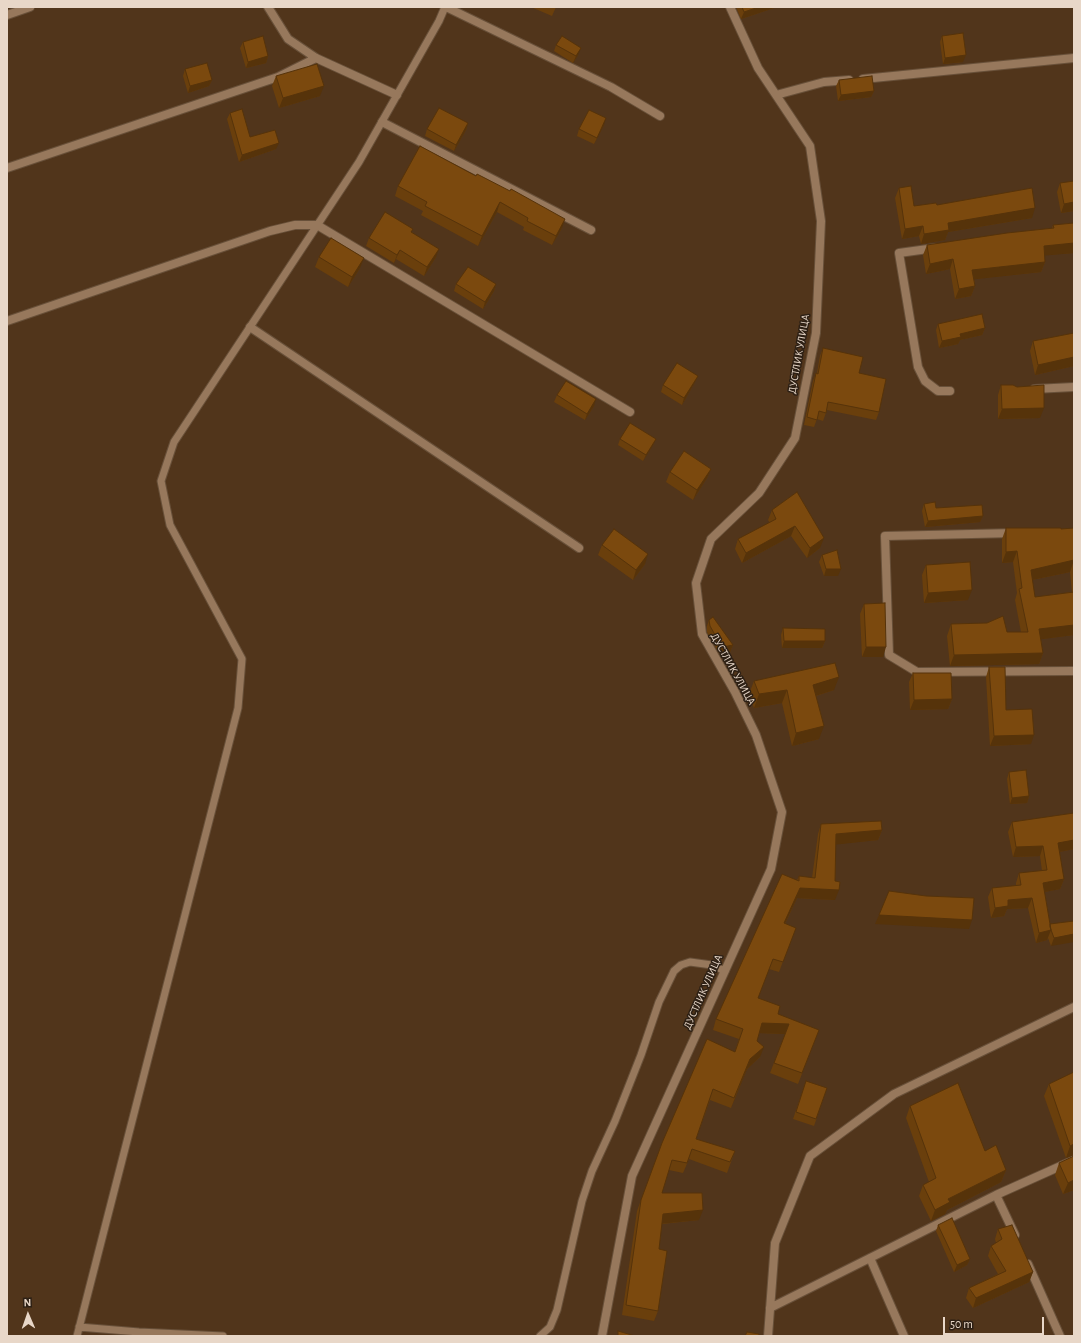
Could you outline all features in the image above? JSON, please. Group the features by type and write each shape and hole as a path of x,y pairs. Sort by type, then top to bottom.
{"street":[{"path":"7,15 30,7"},
{"path":"268,7 288,39 316,58 397,95"},
{"path":"446,7 611,87 660,116"},
{"name":"ДУСТЛИК УЛИЦА","path":"602,1336 632,1176 771,869 782,812 756,735 735,692 702,634 696,583 711,539 759,493 795,438 816,333 821,221 810,146 758,68 730,7"},
{"path":"7,168 278,77 316,58"},
{"path":"776,95 824,82 1074,58"},
{"path":"382,122 591,230"},
{"path":"7,321 270,231 295,225 317,225 630,412"},
{"path":"945,246 899,253 918,366 925,381 938,391 950,390"},
{"path":"250,327 579,548"},
{"path":"1028,390 1074,387"},
{"path":"1027,533 885,536 889,655 917,672 1074,671"},
{"path":"768,1336 775,1244 810,1156 894,1094 1074,1007"},
{"path":"770,1308 996,1195 1074,1160"},
{"path":"996,1195 1019,1245"},
{"path":"870,1258 904,1336"},
{"path":"1025,1259 1060,1336"}],"lane":[{"path":"77,1336 238,708 242,659 170,525 161,481 174,442 359,162 446,7"},
{"path":"540,1336 550,1327 557,1310 582,1201 592,1171 641,1055 659,1002 674,971 681,965 690,962 712,966 725,971"},
{"path":"78,1328 223,1336"}],"building":[{"path":"742,7 759,7 744,12"},
{"path":"963,33 966,55 945,58 942,36"},
{"path":"263,36 268,56 248,62 243,42"},
{"path":"562,36 581,48 576,56 556,45"},
{"path":"207,63 212,80 190,86 185,69"},
{"path":"317,64 324,86 283,98 276,76"},
{"path":"872,76 874,91 841,95 839,80"},
{"path":"439,108 468,123 456,145 427,129"},
{"path":"242,109 250,137 275,130 279,143 242,155 230,113"},
{"path":"589,110 606,118 597,138 579,129"},
{"path":"420,146 476,176 477,174 510,191 511,189 565,219 556,236 527,221 528,218 500,202 482,236 425,206 427,202 398,186"},
{"path":"1074,181 1074,202 1064,204 1060,183"},
{"path":"911,186 914,206 936,203 937,205 1032,188 1035,208 948,223 949,230 924,234 923,226 905,229 899,188"},
{"path":"385,212 413,229 411,232 439,249 427,267 400,250 397,255 369,238"},
{"path":"1074,223 1074,243 1044,246 1045,262 972,270 975,286 959,289 953,259 930,264 927,245 1007,233 1054,228 1053,225"},
{"path":"331,238 364,258 352,277 319,257"},
{"path":"468,267 496,284 485,302 456,284"},
{"path":"982,314 985,328 960,334 961,337 942,341 938,324"},
{"path":"1074,333 1074,357 1038,365 1033,341"},
{"path":"823,348 863,357 859,373 886,379 879,412 828,402 826,413 819,411 817,420 807,417"},
{"path":"677,363 698,376 684,398 663,385"},
{"path":"566,381 596,399 587,414 557,395"},
{"path":"1001,385 1013,385 1017,387 1044,385 1044,408 1002,409"},
{"path":"630,423 656,439 646,455 620,439"},
{"path":"684,451 711,469 697,490 670,472"},
{"path":"797,492 824,538 810,548 795,526 746,553 738,539 776,519 772,510"},
{"path":"935,502 936,508 982,505 983,516 928,521 924,504"},
{"path":"1006,528 1074,528 1074,560 1031,570 1035,597 1074,592 1074,625 1039,629 1043,653 954,655 951,624 987,623 1003,616 1007,632 1028,632 1019,589 1022,588 1017,551 1006,552"},
{"path":"614,529 648,554 636,570 602,545"},
{"path":"837,550 841,569 826,569 822,555"},
{"path":"970,562 972,590 928,593 926,565"},
{"path":"885,603 886,647 866,647 864,604"},
{"path":"713,617 733,645 722,647 710,626 709,620"},
{"path":"783,628 825,629 825,641 784,641"},
{"path":"835,663 839,677 813,685 824,726 796,733 787,690 759,694 754,681"},
{"path":"989,667 1005,667 1006,710 1032,709 1034,735 994,736"},
{"path":"913,673 951,673 952,699 914,700"},
{"path":"1026,770 1029,796 1012,798 1009,772"},
{"path":"1074,813 1074,840 1058,843 1064,879 1043,883 1051,930 1039,933 1032,898 1008,900 1008,906 995,908 992,888 1021,885 1019,873 1047,870 1043,846 1016,847 1012,822"},
{"path":"881,821 882,830 836,834 835,881 840,882 839,890 800,888 784,923 796,928 783,962 773,959 758,998 780,1006 778,1014 819,1030 802,1073 774,1063 789,1024 762,1023 757,1041 764,1047 750,1059 734,1098 713,1089 696,1139 735,1151 730,1162 692,1149 687,1163 672,1160 662,1193 702,1193 703,1210 663,1214 659,1249 667,1251 658,1311 626,1305 641,1200 662,1143 707,1039 735,1052 743,1029 716,1019 782,874 799,881 799,876 815,878 821,824"},
{"path":"889,891 926,896 974,898 972,920 879,915"},
{"path":"1074,921 1074,934 1054,938 1050,924"},
{"path":"1074,1072 1074,1144 1070,1146 1049,1084"},
{"path":"806,1081 827,1088 816,1119 796,1112"},
{"path":"958,1083 985,1151 996,1145 1006,1170 948,1199 950,1202 935,1210 923,1185 936,1178 910,1106"},
{"path":"1074,1156 1074,1180 1068,1183 1059,1163"},
{"path":"952,1218 970,1259 957,1265 938,1225"},
{"path":"1012,1225 1033,1272 976,1298 969,1288 1006,1271 991,1246 1002,1239 998,1229"},
{"path":"618,1331 635,1336 618,1336"},
{"path":"747,1332 759,1334 759,1336 745,1336"}]}
